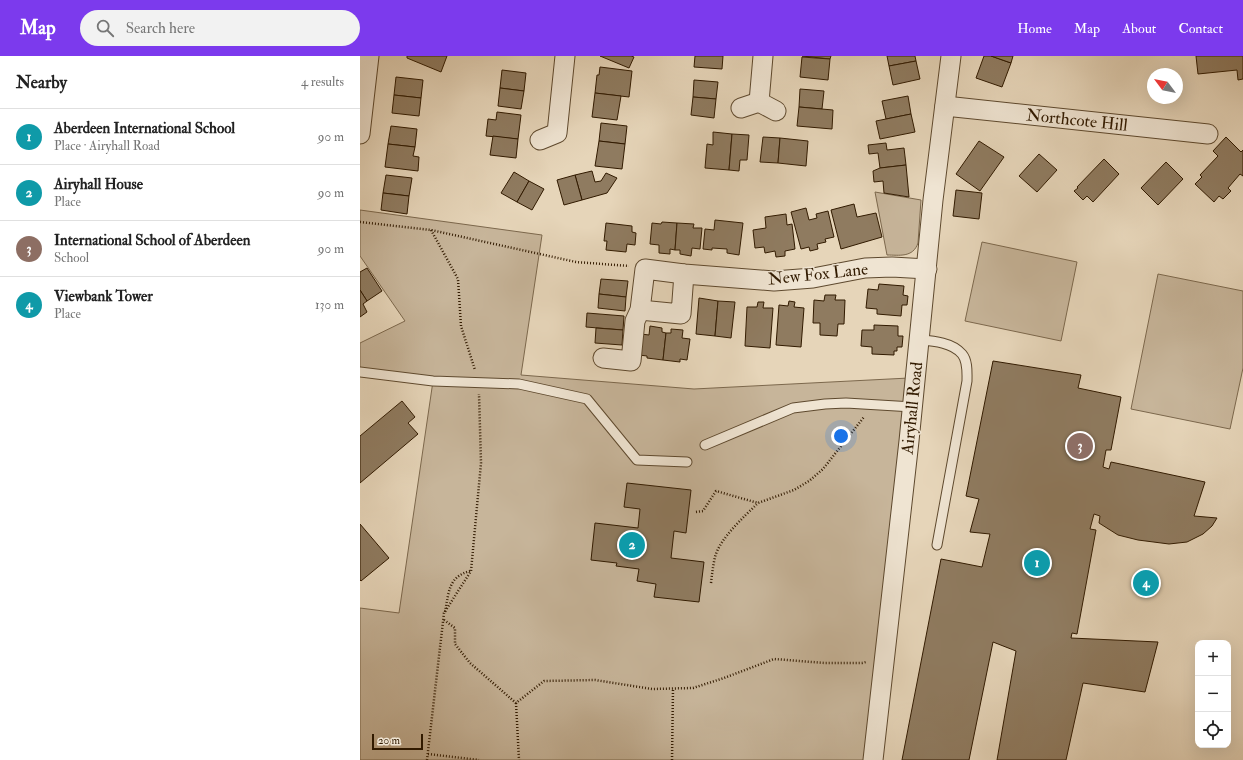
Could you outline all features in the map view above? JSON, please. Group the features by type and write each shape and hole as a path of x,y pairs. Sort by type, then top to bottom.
{"street":[{"path":"360,134 369,56"},
{"path":"556,138 565,56"},
{"path":"741,108 768,107 763,56"},
{"name":"Airyhall Road","path":"873,760 913,407 933,200 951,56"},
{"name":"Northcote Hill","path":"945,106 1208,134"},
{"name":"New Fox Lane","path":"645,269 684,274 774,281 813,278 865,268 892,267 927,269"},
{"path":"603,358 631,361 635,321 640,310 645,269"},
{"path":"640,310 681,314 684,274"}],"lane":[{"path":"919,340 940,342 955,348 963,354 966,365 967,381 937,545"},
{"path":"360,372 433,381 519,384 587,399 637,460 687,462"},
{"path":"705,445 793,408 825,404 874,404 913,407"}],"path":[{"path":"360,222 431,230 576,262 633,266 645,269"},
{"path":"431,230 458,279 461,326 479,382 481,463 471,571 444,613"},
{"path":"711,583 715,556 720,546 738,524 758,503 794,490 809,481 823,469 874,404"},
{"path":"696,512 703,511 716,491 758,503"},
{"path":"427,760 444,613 450,585 461,574 471,571"},
{"path":"444,620 455,628 455,644 470,663 516,703 518,760"},
{"path":"516,703 544,681 595,680 652,689 692,688 724,678 774,659 825,663 862,663 884,655"},
{"path":"672,688 672,760"},
{"path":"428,754 479,760"}],"shaded area":[{"path":"875,192 921,200 918,243 913,251 905,255 887,255"},
{"path":"360,210 542,235 521,375 694,389 909,378 873,760 360,760 360,608 399,613 433,381 360,372 360,343 405,321 360,256"},
{"path":"982,242 1077,262 1061,341 965,321"},
{"path":"1158,274 1243,291 1243,368 1230,429 1131,409"}],"building":[{"path":"407,56 447,56 441,72 407,58"},
{"path":"600,56 631,56 634,57 629,68"},
{"path":"695,56 723,56 722,69 694,67"},
{"path":"802,56 831,56 830,59"},
{"path":"887,56 915,56 916,61 889,66"},
{"path":"984,56 991,56 1011,63 1002,87 976,78"},
{"path":"991,56 1013,56 1011,63"},
{"path":"1196,56 1243,56 1243,79 1238,80 1237,70 1198,74"},
{"path":"802,57 830,59 828,80 800,77"},
{"path":"916,61 920,79 893,85 889,66"},
{"path":"600,67 632,71 629,97 595,93 597,75 599,75"},
{"path":"502,70 526,73 524,91 500,88"},
{"path":"396,77 423,80 421,98 394,95"},
{"path":"694,80 718,82 716,99 693,97"},
{"path":"500,88 524,91 521,109 498,106"},
{"path":"800,89 824,91 822,109 799,107"},
{"path":"595,93 621,96 617,120 592,117"},
{"path":"394,95 421,98 419,116 392,113"},
{"path":"908,96 911,114 886,119 882,101"},
{"path":"693,97 716,99 714,118 691,115"},
{"path":"799,107 833,110 832,129 797,126"},
{"path":"497,112 521,115 518,139 486,136 488,119 496,120"},
{"path":"911,114 915,132 880,139 876,121"},
{"path":"601,123 627,126 625,144 599,141"},
{"path":"391,126 417,129 415,147 388,144"},
{"path":"713,132 732,134 729,170 705,168 707,144 713,145"},
{"path":"732,134 749,135 747,160 740,160 739,171 729,170"},
{"path":"493,136 518,139 516,158 490,155"},
{"path":"763,137 780,138 778,163 760,162"},
{"path":"1226,137 1241,152 1243,150 1243,176 1240,174 1228,188 1231,191 1223,199 1219,196 1214,202 1195,184 1202,177 1200,175 1218,156 1213,151"},
{"path":"780,138 808,141 806,166 778,163"},
{"path":"599,141 625,144 622,169 595,166"},
{"path":"979,141 1004,157 980,191 956,174"},
{"path":"886,143 887,150 904,148 906,165 880,168 878,153 869,154 868,145"},
{"path":"388,144 415,147 413,156 419,157 418,171 385,167"},
{"path":"1039,154 1057,170 1037,192 1019,176"},
{"path":"1104,159 1119,174 1093,202 1087,196 1083,200 1074,191"},
{"path":"1166,162 1183,179 1158,205 1141,188"},
{"path":"906,165 909,197 884,193 883,181 874,182 873,171 880,168"},
{"path":"592,171 595,182 601,181 606,173 617,178 607,193 582,200 575,175"},
{"path":"514,172 529,181 517,202 501,193"},
{"path":"386,175 412,178 409,196 383,193"},
{"path":"575,175 582,200 564,205 557,180"},
{"path":"529,181 544,189 532,210 517,202"},
{"path":"956,190 982,193 979,219 953,216"},
{"path":"383,193 409,196 407,214 381,210"},
{"path":"854,204 857,217 876,213 882,237 841,249 831,210"},
{"path":"806,208 809,220 817,218 816,214 828,211 834,237 825,239 826,242 817,244 818,249 810,251 809,247 801,249 791,212"},
{"path":"786,214 787,225 792,224 795,249 785,251 785,256 776,257 775,251 765,253 764,247 755,248 753,230 766,228 765,217"},
{"path":"715,220 743,223 739,255 727,253 727,249 703,249 705,229 714,230"},
{"path":"662,222 677,223 675,250 670,249 670,254 659,253 659,245 650,244 652,223 661,224"},
{"path":"606,223 632,226 632,232 636,233 635,245 627,244 626,252 606,250 607,241 604,241"},
{"path":"677,223 694,224 693,228 702,228 700,249 692,248 691,256 680,254 680,250 675,250"},
{"path":"367,268 382,291 367,301 360,290 360,272"},
{"path":"601,279 628,281 626,297 599,294"},
{"path":"879,284 904,286 903,295 908,296 907,305 902,305 901,316 877,314 877,309 866,308 868,289 878,290"},
{"path":"360,290 367,301 363,304 367,312 360,317"},
{"path":"599,294 626,297 625,311 598,308"},
{"path":"825,295 836,295 835,300 845,300 844,324 838,324 837,336 820,335 820,323 813,323 814,300 824,301"},
{"path":"699,298 718,301 715,336 696,334"},
{"path":"718,301 735,302 731,338 715,336"},
{"path":"789,301 795,302 794,307 804,308 801,347 776,345 779,305 788,306"},
{"path":"758,302 764,302 763,308 773,308 770,348 745,346 747,307 757,307"},
{"path":"587,313 624,316 623,330 586,327"},
{"path":"874,325 898,326 898,336 903,336 902,347 897,347 897,351 894,351 894,355 872,354 872,347 861,346 862,330 874,330"},
{"path":"650,326 662,328 662,332 666,333 663,360 647,358 647,356 639,355 641,334 649,335"},
{"path":"596,328 623,330 622,345 595,343"},
{"path":"671,329 683,330 682,338 690,339 687,360 680,359 680,362 663,360 666,333 671,333"},
{"path":"993,361 1081,375 1078,388 1121,397 1111,450 1106,450 1103,467 1109,469 1111,462 1205,482 1194,516 1217,518 1212,526 1203,534 1187,542 1169,544 1138,540 1118,535 1099,523 1100,516 1094,514 1090,529 1096,530 1077,634 1072,633 1071,638 1158,642 1145,692 1083,683 1066,760 997,760 1016,651 993,642 969,760 902,760 941,559 982,567 990,534 970,532 979,499 966,496"},
{"path":"402,401 415,417 408,423 418,434 360,483 360,436"},
{"path":"627,483 691,490 686,533 674,531 671,558 704,562 699,602 654,597 656,584 637,581 639,569 616,566 617,563 591,560 595,523 638,528 640,509 624,507"},
{"path":"360,524 389,558 361,581 360,580"},
{"path":"1142,578 1151,580 1149,587 1141,586"}],"place":[{"name":"International School of Aberdeen","path":"1080,446"},
{"name":"Airyhall House","path":"632,545"},
{"name":"Aberdeen International School","path":"1037,563"},
{"name":"Viewbank Tower","path":"1146,583"}]}
